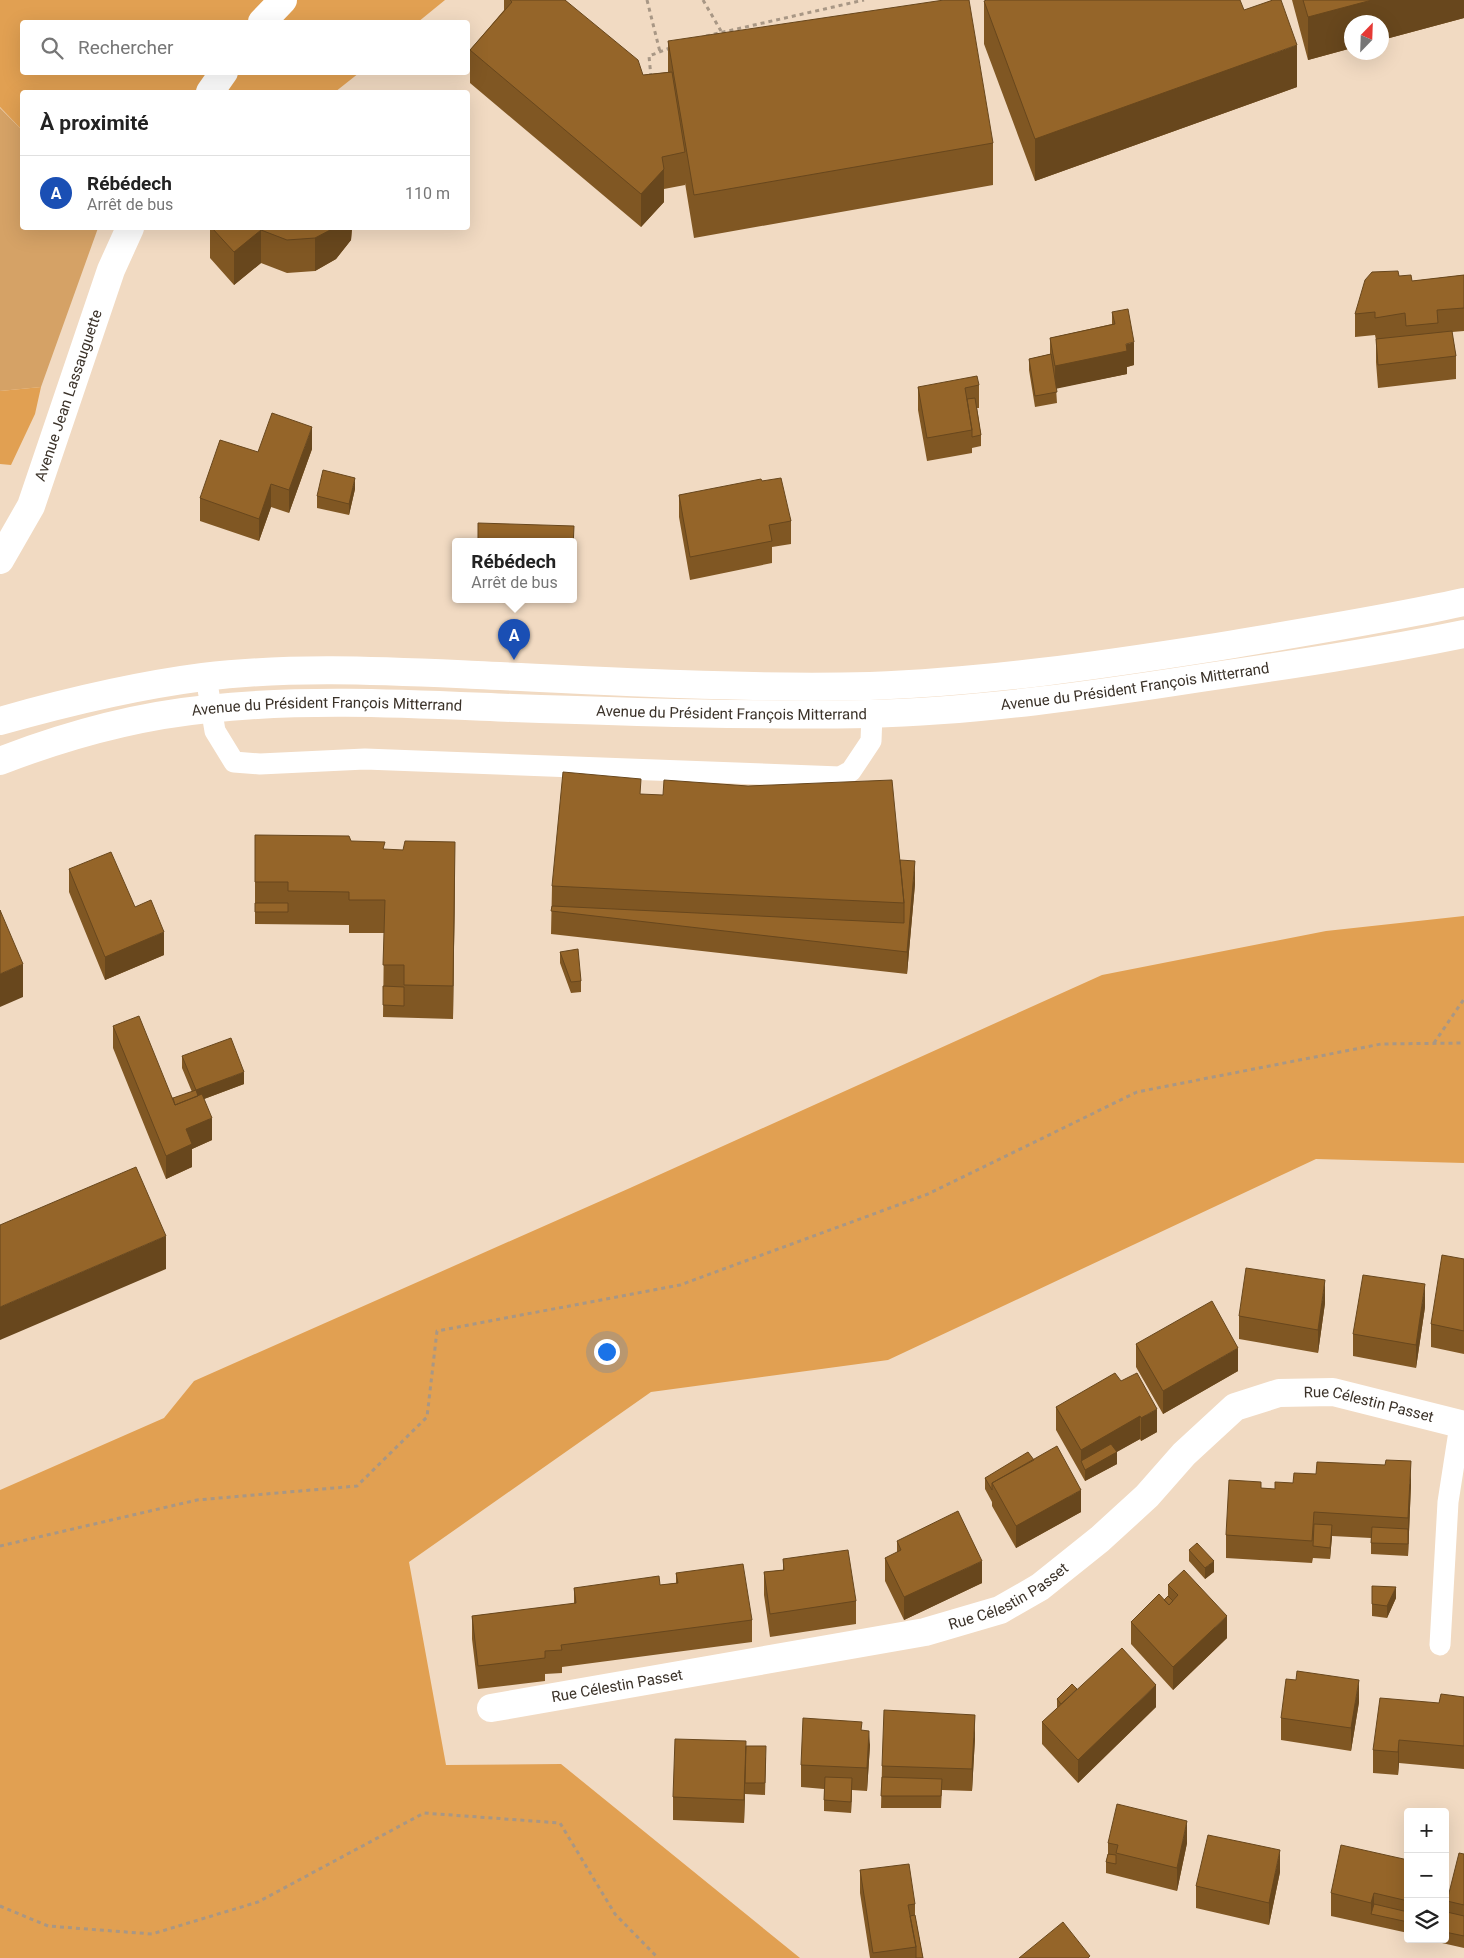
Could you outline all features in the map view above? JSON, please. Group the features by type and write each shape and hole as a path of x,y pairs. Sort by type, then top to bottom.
{"street":[{"path":"264,20 283,0"},
{"path":"211,90 222,75"},
{"name":"Avenue Jean Lassauguette","path":"0,560 31,506 111,270 129,230"},
{"name":"Avenue du Président François Mitterrand","path":"0,721 82,698 206,677 358,670 707,685 870,686 1006,676 1138,659 1380,620 1464,602"},
{"name":"Avenue du Président François Mitterrand","path":"0,760 94,730 151,717 210,708 360,702 705,714 872,714 1008,704 1145,687 1385,650 1464,634"},
{"name":"Rue Célestin Passet","path":"491,1708 915,1634 1000,1610 1040,1586 1100,1538 1147,1496 1184,1454 1234,1407 1279,1393 1333,1392 1462,1425"}],"lane":[{"path":"206,677 215,731 234,762 260,764 375,759 840,777 851,771 871,741 872,714"},
{"path":"1440,1645 1448,1502 1462,1425"}],"path":[{"path":"647,0 660,52"},
{"path":"703,0 721,31"},
{"path":"704,37 721,31 864,0"},
{"path":"652,81 649,56 678,46"},
{"path":"1434,1044 1464,999"},
{"path":"0,1546 197,1500 357,1486 427,1417 437,1331 680,1285 928,1194 1137,1092 1381,1044 1464,1044"},
{"path":"0,1906 48,1926 152,1934 258,1902 424,1813 560,1823 615,1914 658,1958"}],"shaded area":[{"path":"0,0 445,0 420,20 20,20 20,75 356,75 338,90 20,90 20,128 0,107"},
{"path":"0,108 20,128 20,230 97,230 41,387 0,391"},
{"path":"41,387 35,414 11,465 0,464 0,391"},
{"path":"1464,916 1464,1163 1316,1159 888,1360 651,1392 409,1562 446,1765 561,1764 800,1958 0,1958 0,1490 164,1418 194,1381 630,1188 1102,975 1326,931"}],"building":[{"path":"510,0 565,0 638,60 643,75 672,72 685,152 662,157 664,169 641,194 470,50 512,2"},
{"path":"944,0 969,0 993,143 694,195 668,41"},
{"path":"1240,0 1244,10 1273,0 1281,0 1297,45 1035,139 984,1"},
{"path":"1303,0 1372,0 1308,17"},
{"path":"214,230 261,230 234,252"},
{"path":"261,230 330,230 315,238 287,240"},
{"path":"1398,271 1399,276 1411,275 1412,281 1464,275 1464,308 1437,310 1438,323 1406,326 1405,313 1375,318 1375,312 1355,314 1365,280 1372,272"},
{"path":"1128,309 1134,342 1126,344 1127,351 1055,366 1050,338 1115,324 1112,312"},
{"path":"1452,331 1456,356 1378,365 1376,339"},
{"path":"1051,354 1057,392 1035,396 1029,359"},
{"path":"977,376 979,385 965,388 972,430 927,438 918,387"},
{"path":"975,398 981,435 972,437 967,399"},
{"path":"272,413 312,427 289,490 271,484 259,519 200,498 220,440 258,452"},
{"path":"323,470 355,478 349,504 317,496"},
{"path":"781,478 791,521 769,525 772,541 690,557 679,495 761,479 762,481"},
{"path":"478,523 574,526 573,538 478,538"},
{"path":"563,772 641,779 640,794 663,795 664,780 748,786 892,780 904,903 552,886"},
{"path":"255,835 349,836 351,841 385,842 383,849 403,850 405,841 455,842 453,986 404,985 404,965 383,965 385,900 349,900 349,892 288,891 288,882 255,882"},
{"path":"111,852 135,907 151,900 164,932 105,957 69,869"},
{"path":"900,860 915,861 907,952 551,911 552,906 904,923"},
{"path":"255,903 288,903 288,912 255,912"},
{"path":"0,910 23,964 0,974"},
{"path":"578,949 581,981 571,982 560,952"},
{"path":"383,986 404,987 404,1006 383,1005"},
{"path":"139,1016 175,1105 202,1094 212,1118 186,1129 192,1144 166,1156 113,1026"},
{"path":"231,1038 244,1072 196,1090 182,1056"},
{"path":"196,1090 198,1096 175,1105 173,1098"},
{"path":"136,1167 166,1236 0,1307 0,1225"},
{"path":"1442,1255 1464,1259 1464,1331 1431,1324"},
{"path":"1246,1268 1325,1280 1318,1330 1239,1316"},
{"path":"1363,1275 1425,1284 1416,1345 1353,1334"},
{"path":"1212,1301 1238,1348 1163,1391 1136,1344"},
{"path":"1115,1373 1121,1381 1137,1373 1157,1409 1141,1418 1140,1416 1081,1450 1056,1407"},
{"path":"1111,1444 1117,1452 1085,1470 1081,1461"},
{"path":"1057,1446 1081,1490 1016,1526 992,1483"},
{"path":"1028,1452 1034,1460 992,1483 992,1490 985,1478"},
{"path":"1386,1460 1411,1461 1408,1518 1314,1512 1312,1541 1226,1535 1229,1480 1261,1482 1261,1488 1275,1489 1275,1482 1293,1483 1294,1473 1316,1474 1317,1462 1385,1465"},
{"path":"958,1511 982,1561 904,1597 885,1558 901,1550 897,1541"},
{"path":"1314,1524 1332,1525 1330,1548 1313,1546"},
{"path":"1372,1527 1408,1529 1408,1544 1371,1543"},
{"path":"1197,1543 1214,1561 1205,1568 1189,1550"},
{"path":"848,1550 856,1601 770,1614 764,1572 784,1570 783,1559"},
{"path":"743,1564 752,1620 561,1645 562,1650 545,1651 545,1658 478,1666 472,1616 576,1603 574,1588 659,1576 660,1585 678,1583 676,1573"},
{"path":"1184,1570 1227,1616 1173,1667 1131,1622 1159,1594 1169,1605 1178,1595 1168,1585"},
{"path":"1372,1586 1396,1587 1387,1606 1372,1604"},
{"path":"1168,1596 1173,1601 1169,1605 1164,1600"},
{"path":"1122,1648 1156,1685 1078,1760 1042,1722"},
{"path":"1297,1671 1359,1680 1351,1728 1281,1718 1286,1679 1296,1680"},
{"path":"1072,1684 1077,1689 1061,1704 1057,1699"},
{"path":"1441,1694 1464,1697 1464,1746 1399,1740 1398,1752 1373,1750 1380,1698 1439,1703"},
{"path":"884,1710 975,1715 972,1769 882,1766"},
{"path":"803,1718 862,1722 861,1730 869,1731 867,1768 801,1765"},
{"path":"675,1739 746,1741 744,1800 673,1797"},
{"path":"746,1746 766,1746 765,1783 745,1783"},
{"path":"825,1777 852,1778 851,1802 824,1800"},
{"path":"882,1777 942,1779 941,1796 881,1796"},
{"path":"1117,1804 1187,1821 1177,1868 1116,1853 1118,1845 1108,1843"},
{"path":"1208,1835 1280,1850 1269,1903 1196,1886"},
{"path":"1341,1845 1404,1859 1404,1900 1374,1893 1371,1903 1331,1893"},
{"path":"1459,1853 1464,1854 1464,1905 1449,1901 1449,1893"},
{"path":"1108,1854 1116,1855 1116,1864 1106,1862"},
{"path":"909,1864 915,1904 908,1905 916,1947 873,1953 860,1870"},
{"path":"1374,1904 1404,1911 1404,1921 1371,1914"},
{"path":"1449,1912 1464,1916 1464,1936 1449,1933"},
{"path":"915,1915 923,1958 916,1958 916,1947 910,1916"},
{"path":"1063,1922 1090,1956 1088,1958 1019,1958"}],"place":[{"name":"Rébédech","path":"514,660"}]}
